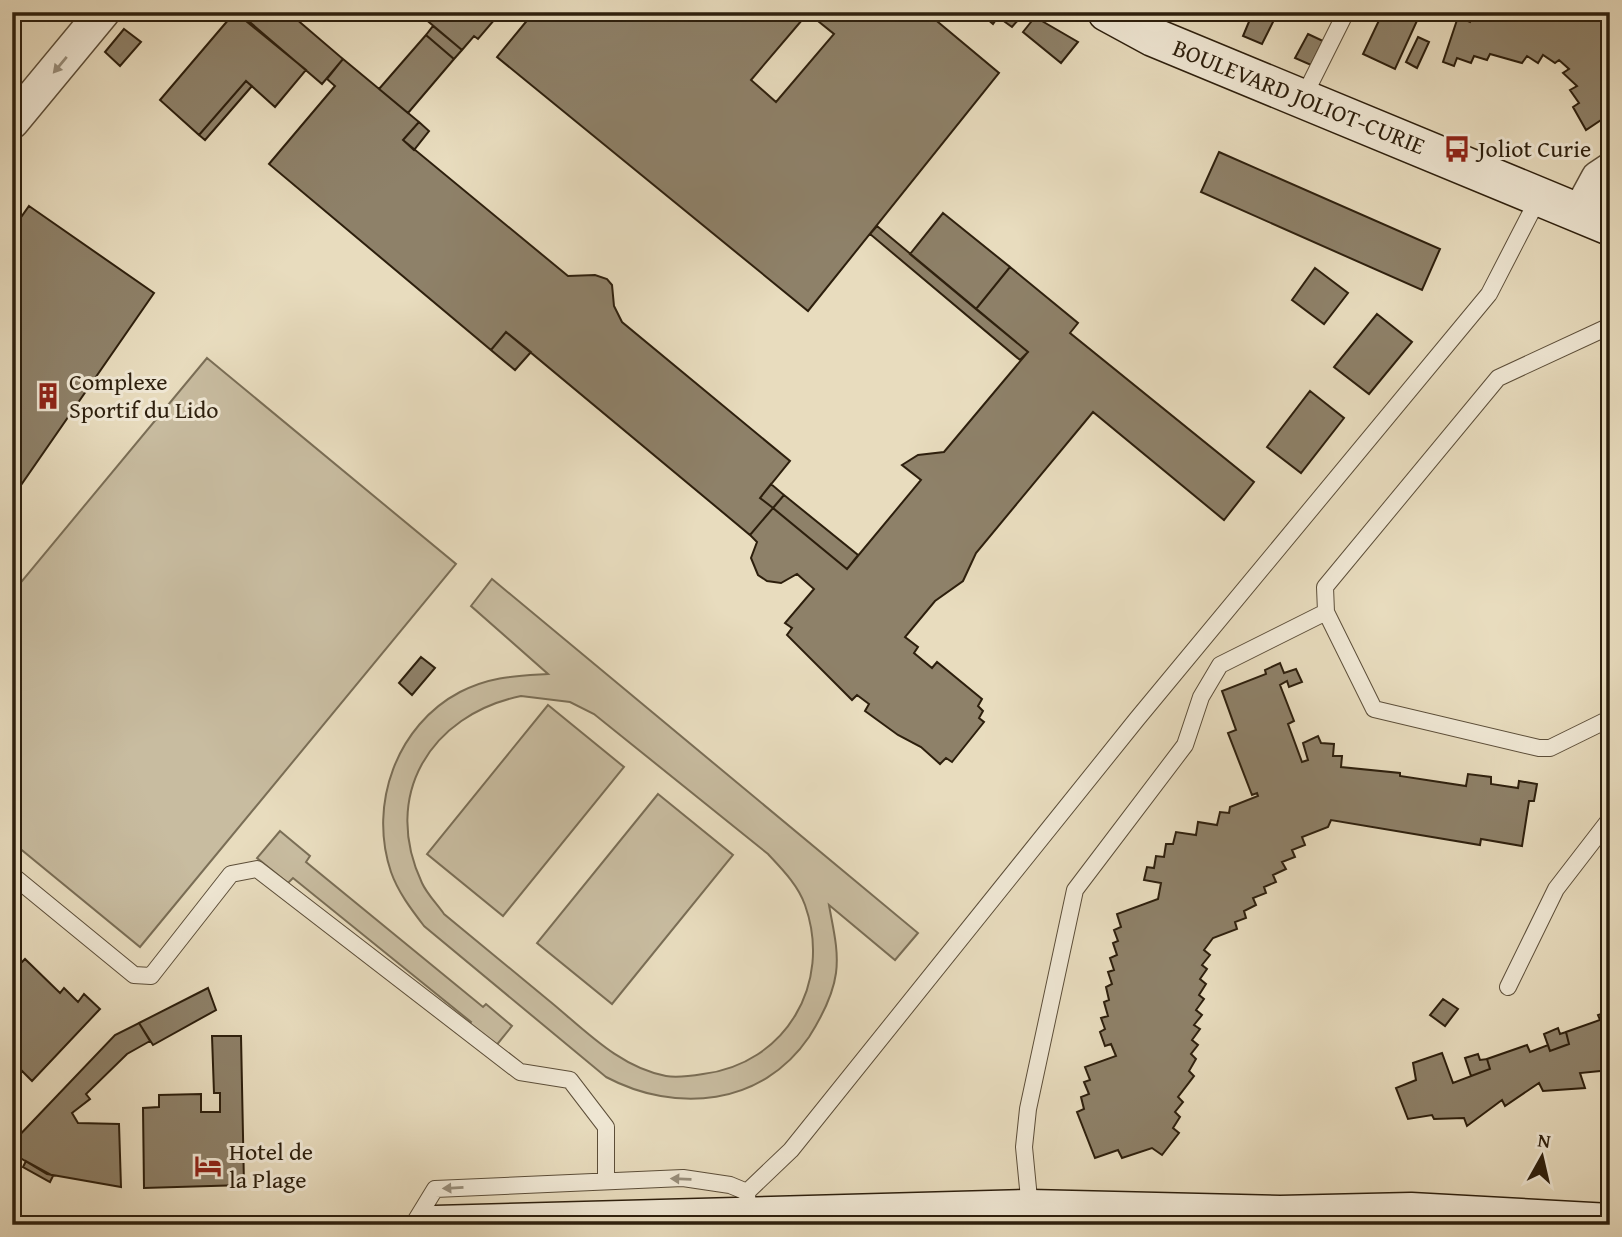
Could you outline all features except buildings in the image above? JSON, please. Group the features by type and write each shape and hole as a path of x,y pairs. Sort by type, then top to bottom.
{"street":[{"path":"12,122 103,12"},
{"name":"BOULEVARD JOLIOT-CURIE","path":"1107,12 1153,37 1594,219"},
{"path":"1594,219 1598,178 1610,170"},
{"path":"435,1225 747,1204 1280,1215 1411,1212 1610,1223"}],"lane":[{"path":"1303,98 1346,12"},
{"path":"413,1225 435,1189 683,1178 730,1185 747,1204 1137,719 1489,294 1539,197"},
{"path":"1610,326 1497,378 1325,587 1326,612 1374,709 1539,748 1550,748 1610,716"},
{"path":"1030,1209 1024,1147 1028,1109 1075,890 1185,746 1201,697 1220,665 1326,612"},
{"path":"1508,987 1556,890 1610,818"},
{"path":"12,874 134,975 151,975 231,874 257,869 520,1072 570,1080 606,1127 606,1181"}],"shaded area":[{"path":"207,358 456,564 140,947 12,842 12,593"},
{"path":"492,579 918,933 895,960 829,905 837,956 836,973 829,998 809,1037 790,1060 767,1078 743,1090 716,1097 689,1099 633,1089 606,1077 424,926 405,900 391,872 383,820 393,769 404,746 419,724 438,706 460,692 493,680 548,674 471,606","holes":["521,696 570,702 594,714 768,854 802,898 812,935 812,963 807,991 795,1015 779,1037 757,1054 732,1067 698,1075 670,1077 632,1064 588,1034 444,914 422,883 411,851 407,820 411,791 422,764 439,741 461,721 489,706"]},
{"path":"548,705 624,767 503,916 427,854"},
{"path":"658,794 733,855 612,1004 537,943"},
{"path":"280,831 310,856 306,862 483,1007 486,1004 512,1026 495,1047 468,1026 471,1022 293,878 288,883 257,858"}],"place":[{"name":"Joliot Curie","path":"1457,149"},
{"name":"Complexe Sportif du Lido","path":"48,396"},
{"name":"Hotel de la Plage","path":"208,1166"}]}
